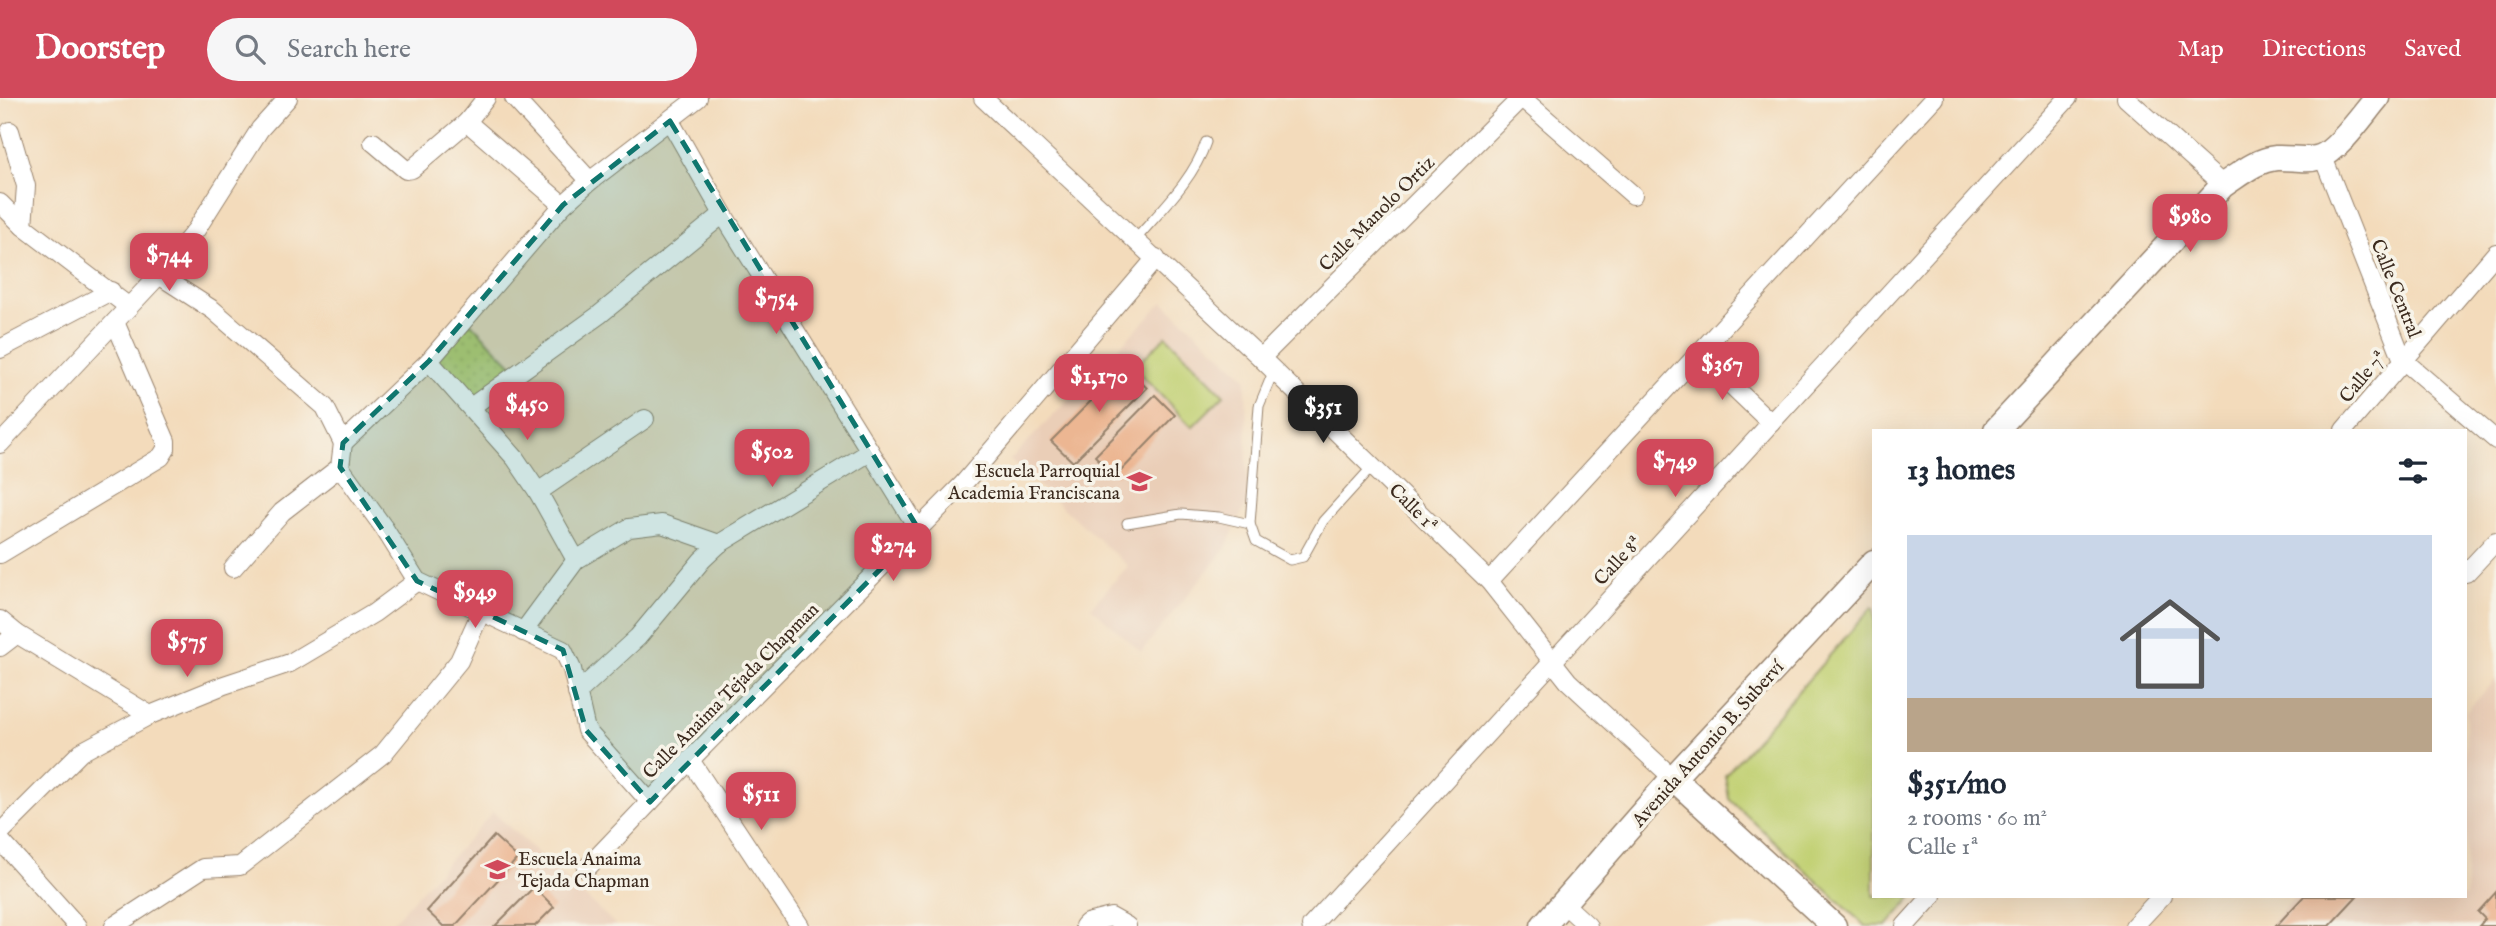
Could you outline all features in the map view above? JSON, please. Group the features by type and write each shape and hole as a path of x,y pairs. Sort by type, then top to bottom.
{"main road":[{"path":"1997,429 2223,186 2255,164 2276,158 2305,160 2323,157 2377,98"},
{"name":"Avenida Antonio B. Suberví","path":"1543,926 1673,778 1872,564"},
{"name":"Calle 1ª","path":"1673,778 1834,926"}],"street":[{"path":"0,444 115,323 197,230 260,129 288,98"},
{"path":"373,142 407,170 412,169 467,122 486,98"},
{"path":"514,98 590,181"},
{"path":"233,568 282,512 340,467 344,443 429,361 563,205 698,98"},
{"name":"Calle 1ª","path":"983,98 1136,239 1373,466 1489,581 1568,681 1673,778"},
{"path":"1521,98 1633,195"},
{"name":"Calle Manolo Ortiz","path":"1267,364 1521,98"},
{"path":"1489,581 1934,98"},
{"name":"Calle 8ª","path":"1311,926 2068,98"},
{"path":"2126,98 2223,186"},
{"path":"670,121 723,214 919,530"},
{"path":"467,122 563,205"},
{"path":"10,131 26,186 23,226"},
{"name":"Calle Central","path":"2323,157 2403,360 2496,440"},
{"path":"0,203 23,226 129,307"},
{"path":"471,407 599,315 723,214"},
{"name":"Calle 7ª","path":"2345,429 2496,253"},
{"name":"Calle Anaima Tejada Chapman","path":"586,869 963,484 1156,258"},
{"path":"159,275 213,310 325,407 344,443"},
{"path":"0,348 111,291"},
{"path":"0,554 161,457 166,449 166,441 115,323"},
{"path":"1699,354 1771,423"},
{"path":"429,361 515,458 538,492 576,560"},
{"path":"538,492 645,419"},
{"path":"577,694 639,637 702,560 719,544 870,452"},
{"path":"340,467 378,519 417,581 563,650 572,669 586,730 650,802"},
{"path":"523,632 576,560 629,528 662,524 719,544"},
{"path":"2467,572 2496,541"},
{"path":"0,833 81,752 150,715 224,685 290,663 373,612 417,581"},
{"path":"114,926 203,867 240,866 383,754 459,661 481,612"},
{"path":"0,620 17,634 150,715"},
{"path":"0,647 17,634"},
{"path":"690,760 800,926"},
{"path":"0,840 78,926"},
{"path":"1905,926 1930,898"},
{"path":"2134,926 2160,898"},
{"path":"1563,904 1588,926"},
{"path":"1084,926 1111,917 1127,926"}],"lane":[{"path":"1136,239 1201,158 1206,142"},
{"path":"1267,364 1259,406 1250,524 1256,541 1290,560 1303,557 1323,522 1373,466"},
{"path":"1126,523 1181,514 1219,517 1250,524"}],"highlighted area":[{"path":"670,121 919,530 650,802 586,730 563,650 417,581 340,467 343,443 429,361 563,205"}],"shaded area":[{"name":"Escuela Parroquial Academia Franciscana","path":"1163,302 1246,378 1247,502 1225,549 1141,652 1091,607 1128,566 1010,460"},
{"path":"2496,679 2496,926 2269,926 2294,898 2467,898 2467,711"},
{"name":"Escuela Anaima Tejada Chapman","path":"493,812 617,926 389,926"}],"green space":[{"path":"470,322 515,368 471,400 435,361"},
{"path":"1166,336 1224,395 1192,427 1134,368"},
{"path":"1872,607 1872,898 1911,898 1887,926 1865,926 1729,799 1725,775"}],"building":[{"path":"1125,367 1147,388 1073,462 1051,441"},
{"path":"1155,395 1175,415 1116,476 1095,456"},
{"path":"494,836 518,858 455,926 443,926 427,911"},
{"path":"534,887 554,907 535,926 495,926"},
{"path":"2496,892 2496,926 2479,926 2485,919 2478,912"},
{"path":"2302,898 2355,898 2329,926 2276,926"}],"place":[{"name":"Escuela Parroquial Academia Franciscana","path":"1140,481"},
{"name":"Escuela Anaima Tejada Chapman","path":"498,869"}]}
